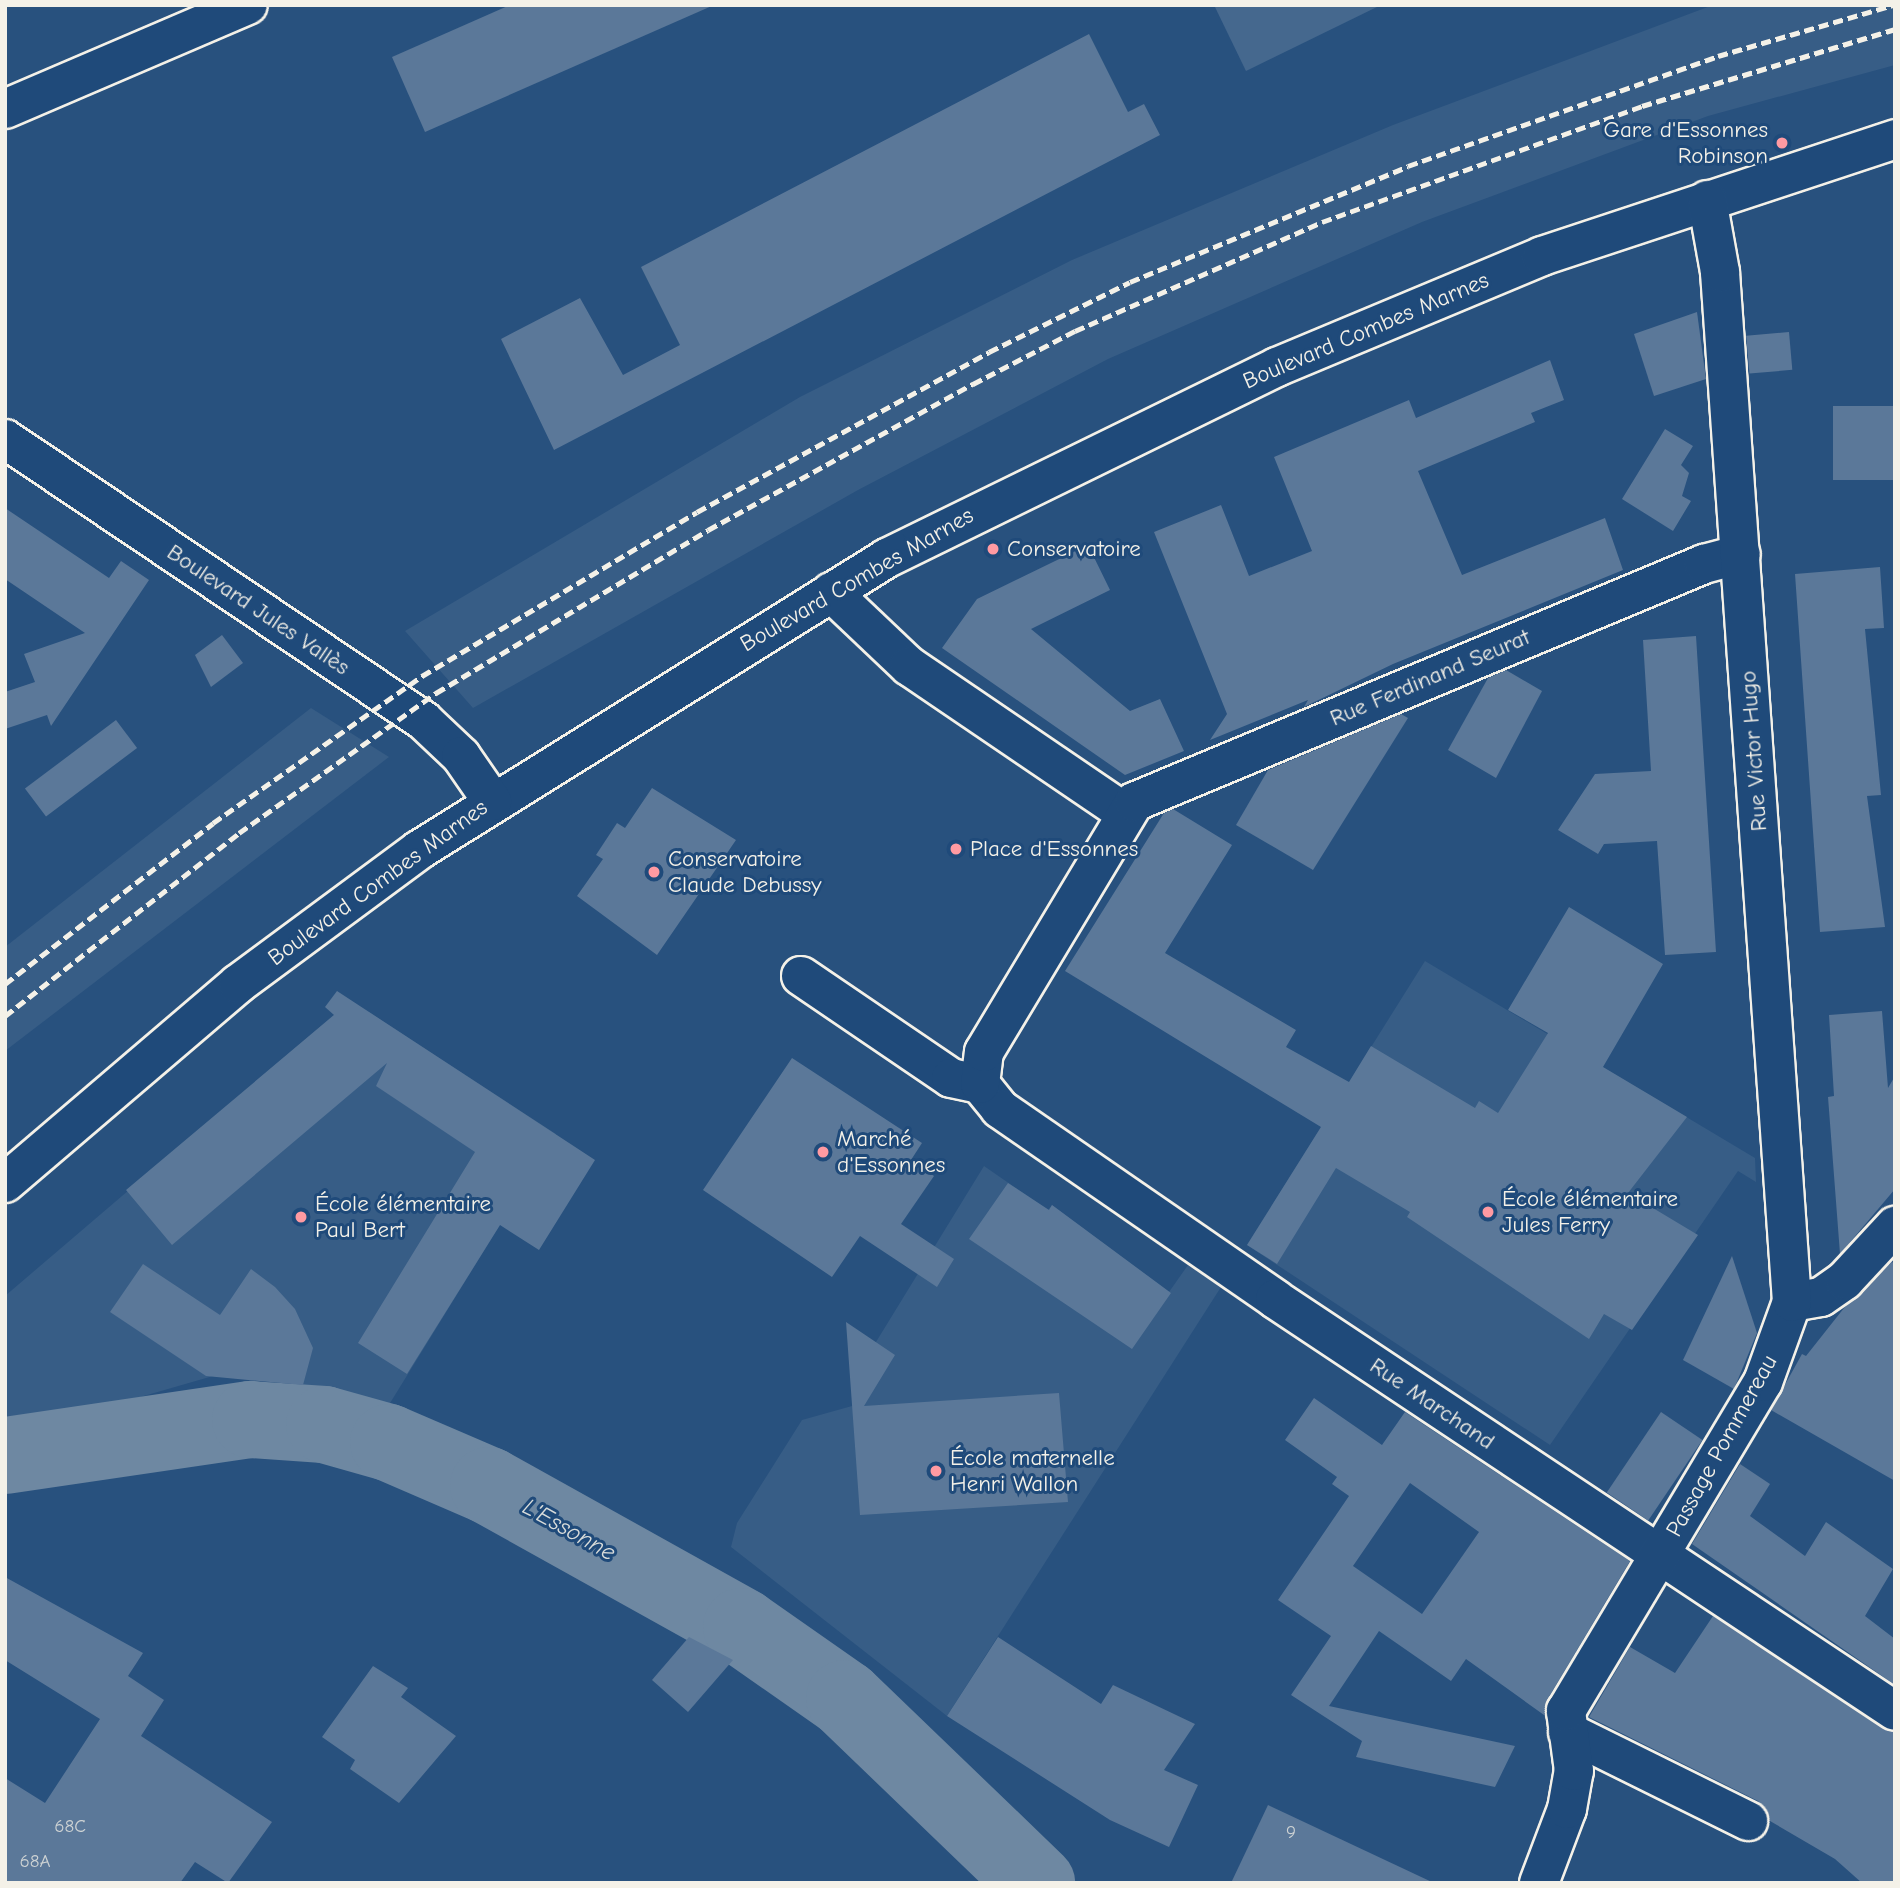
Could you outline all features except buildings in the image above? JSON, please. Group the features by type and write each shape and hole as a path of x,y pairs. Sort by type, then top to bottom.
{"street":[{"path":"5,109 248,5"},
{"name":"Boulevard Combes Marnes","path":"5,1183 238,984 492,801 831,592 1026,485 1277,367 1542,256 1895,139"},
{"name":"Rue Victor Hugo","path":"1707,200 1720,272 1792,1302"},
{"name":"Boulevard Jules Vallès","path":"5,439 424,721 461,756 492,801"},
{"name":"Rue Ferdinand Seurat","path":"1125,813 1147,796 1704,564 1741,554"},
{"path":"801,976 951,1078 980,1084 984,1052 1125,813 909,666 831,592"},
{"name":"Rue Marchand","path":"980,1084 1000,1109 1659,1555 1895,1711"},
{"path":"1792,1302 1821,1297 1845,1280 1895,1226"},
{"name":"Passage Pommereau","path":"1539,1883 1567,1810 1574,1771 1566,1711 1763,1382 1792,1302"},
{"path":"1568,1732 1748,1821"}],"shaded area":[{"path":"1214,5 1381,5 1246,71"},
{"path":"1713,5 1895,5 1895,65 1708,116 1422,222 1108,359 858,490 473,708 405,631 800,397 1072,260 1393,125"},
{"path":"311,708 389,757 5,1051 5,947"},
{"name":"École élémentaire Jules Ferry","path":"1425,961 1755,1158 1756,1182 1738,1171 1550,1445 1247,1245"},
{"name":"École élémentaire Paul Bert","path":"369,1012 556,1134 387,1408 303,1385 213,1376 71,1417 5,1423 5,1296 336,1013"},
{"name":"École maternelle Henri Wallon","path":"984,1166 1048,1210 1052,1205 1169,1292 1188,1265 1221,1287 947,1716 731,1547 737,1523 802,1420 852,1406 860,1368"}],"waterway":[{"name":"L'Essonne","path":"5,1455 250,1419 324,1424 388,1442 488,1485 741,1626 844,1698 1036,1883"}],"railway":[{"path":"5,984 213,823 422,676 697,512 989,352 1130,282 1408,166 1718,56 1893,5"},
{"path":"5,1016 239,833 436,693 708,530 973,384 1075,331 1322,222 1642,106 1895,29"}],"place":[{"name":"Gare d'Essonnes Robinson","path":"1782,143"},
{"name":"Conservatoire","path":"993,549"},
{"name":"Place d'Essonnes","path":"956,849"},
{"name":"Conservatoire Claude Debussy","path":"654,872"},
{"name":"Marché d'Essonnes","path":"823,1152"},
{"name":"École élémentaire Jules Ferry","path":"1488,1212"},
{"name":"École élémentaire Paul Bert","path":"301,1217"},
{"name":"École maternelle Henri Wallon","path":"936,1471"}]}
